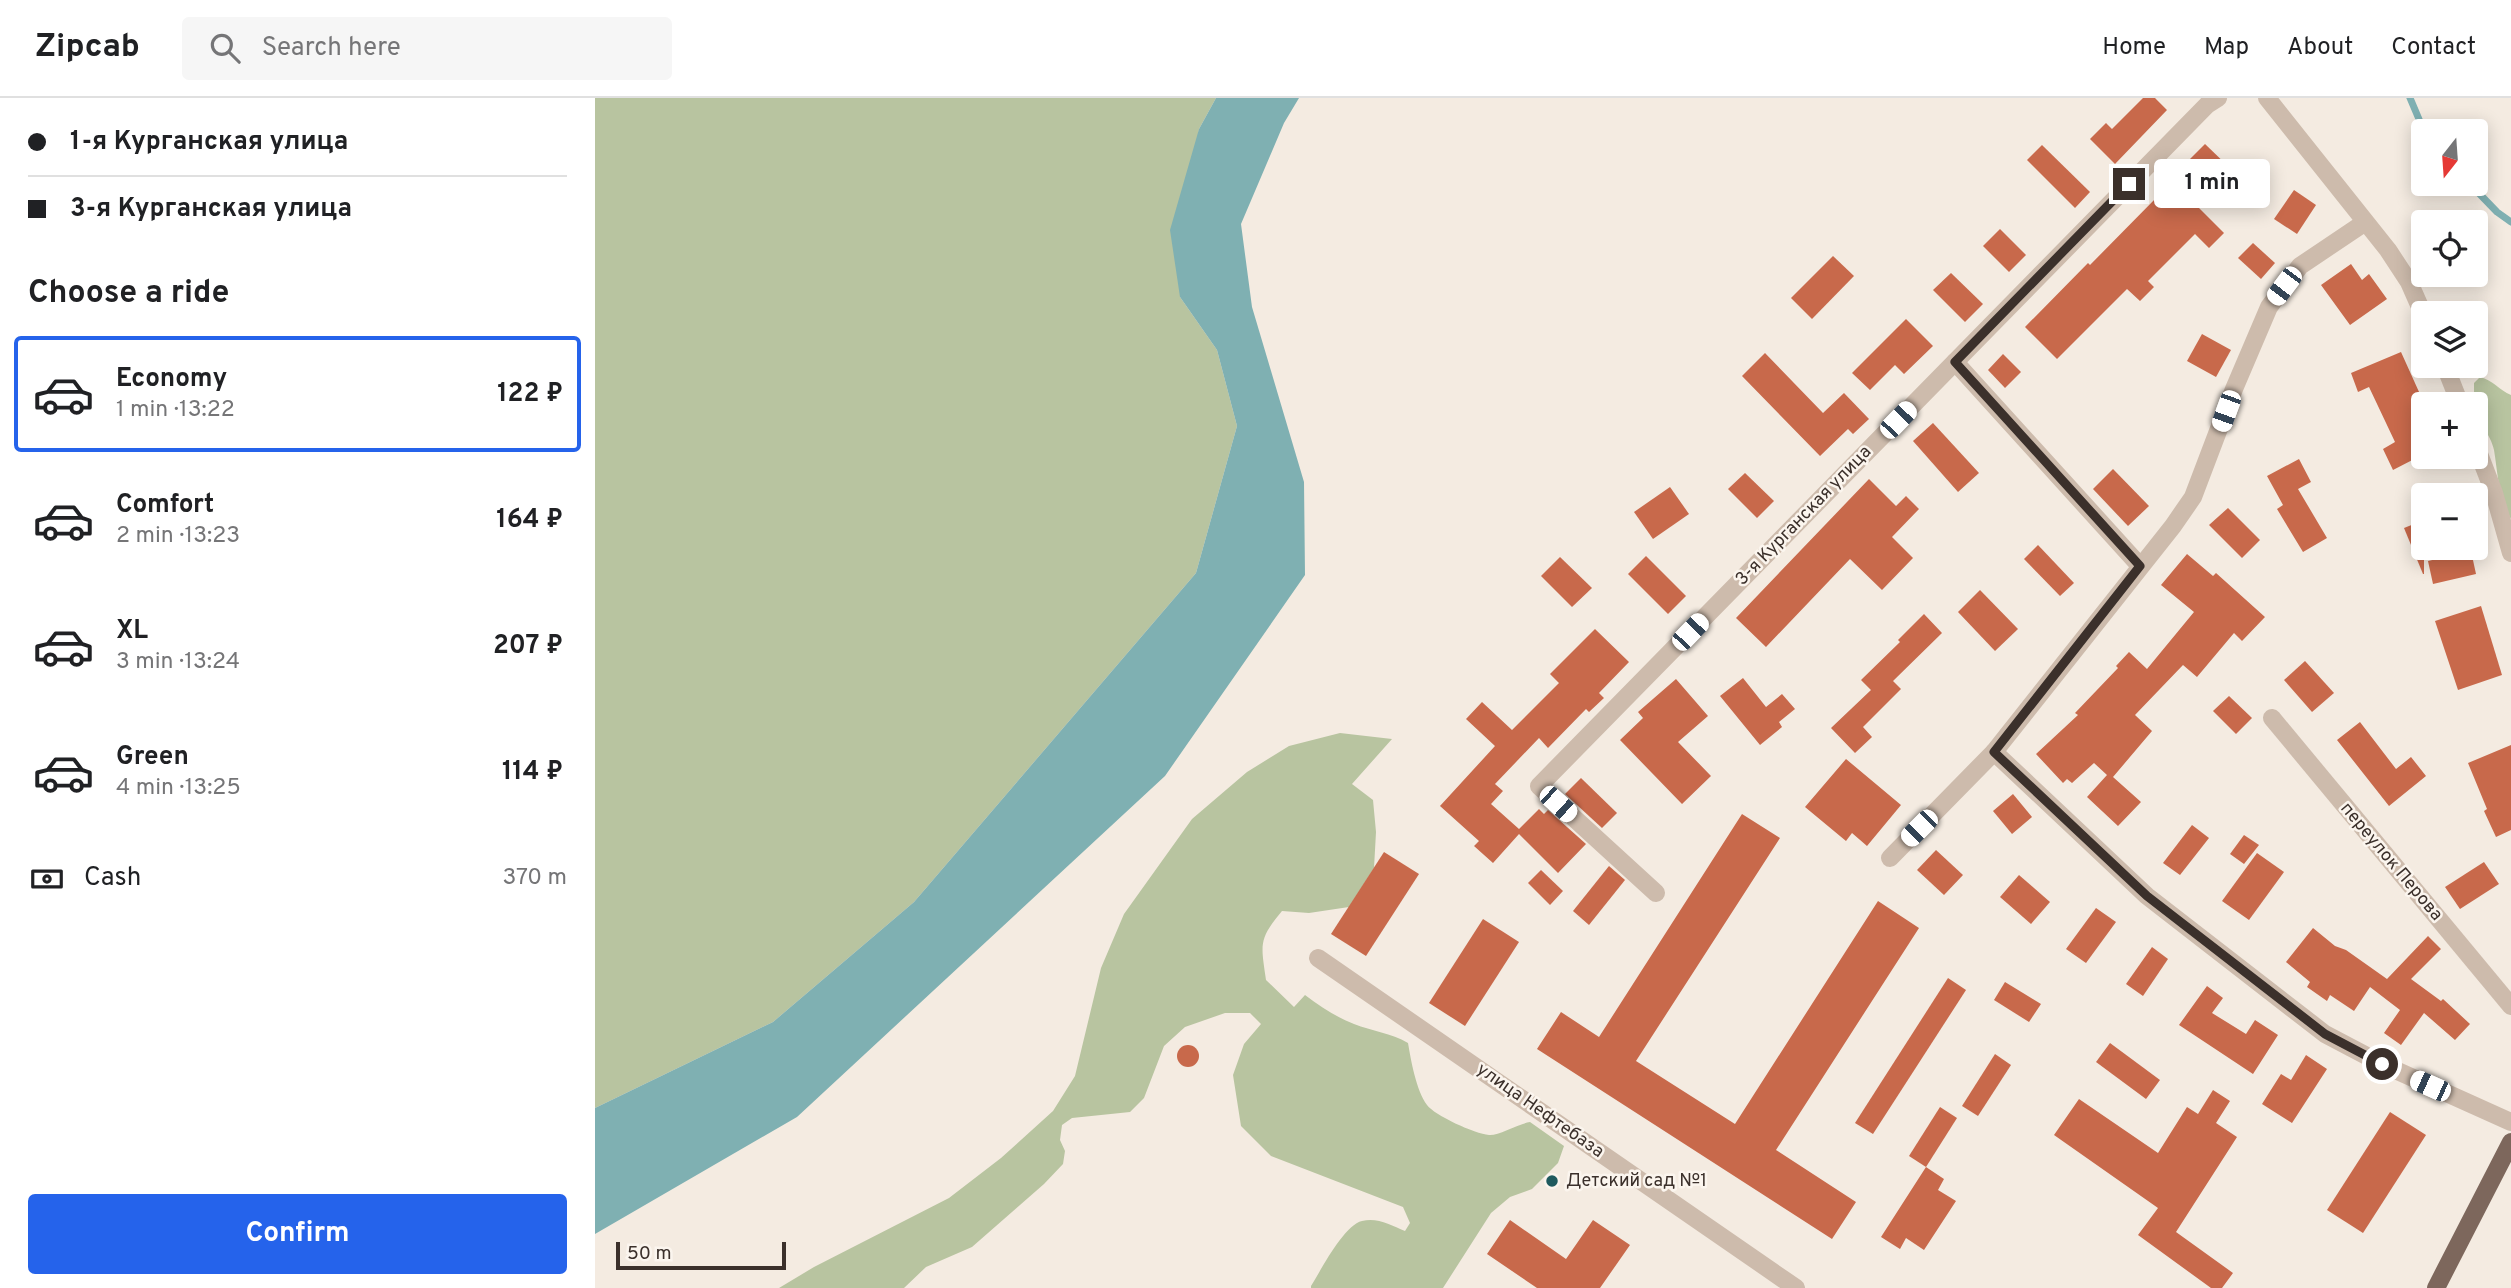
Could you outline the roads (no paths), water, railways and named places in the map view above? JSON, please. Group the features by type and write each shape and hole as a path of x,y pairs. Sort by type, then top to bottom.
{"main road":[{"path":"2436,1288 2511,1142"}],"street":[{"name":"3-я Курганская улица","path":"1656,893 1539,786 2207,105 2218,98"},
{"path":"2267,98 2388,250 2409,282 2417,301"},
{"path":"1890,858 1994,752 2173,526 2193,497 2269,307 2300,266 2364,223"},
{"path":"1955,362 2140,566"},
{"path":"2485,469 2511,553"},
{"name":"переулок Перова","path":"2272,718 2511,1006"},
{"path":"1994,752 2147,896 2325,1034 2382,1064 2511,1122"},
{"name":"улица Нефтебаза","path":"1318,958 1796,1288"}],"water":[{"path":"1216,98 1299,98 1284,123 1241,224 1252,307 1304,482 1305,575 1165,776 797,1117 595,1234 595,1108 773,1022 914,902 1196,573 1237,426 1217,350 1180,297 1170,230 1199,129"}],"waterway":[{"path":"2410,98 2419,119"},
{"path":"2482,196 2511,222"}],"place":[{"name":"Детский сад №1","path":"1552,1181"}]}
